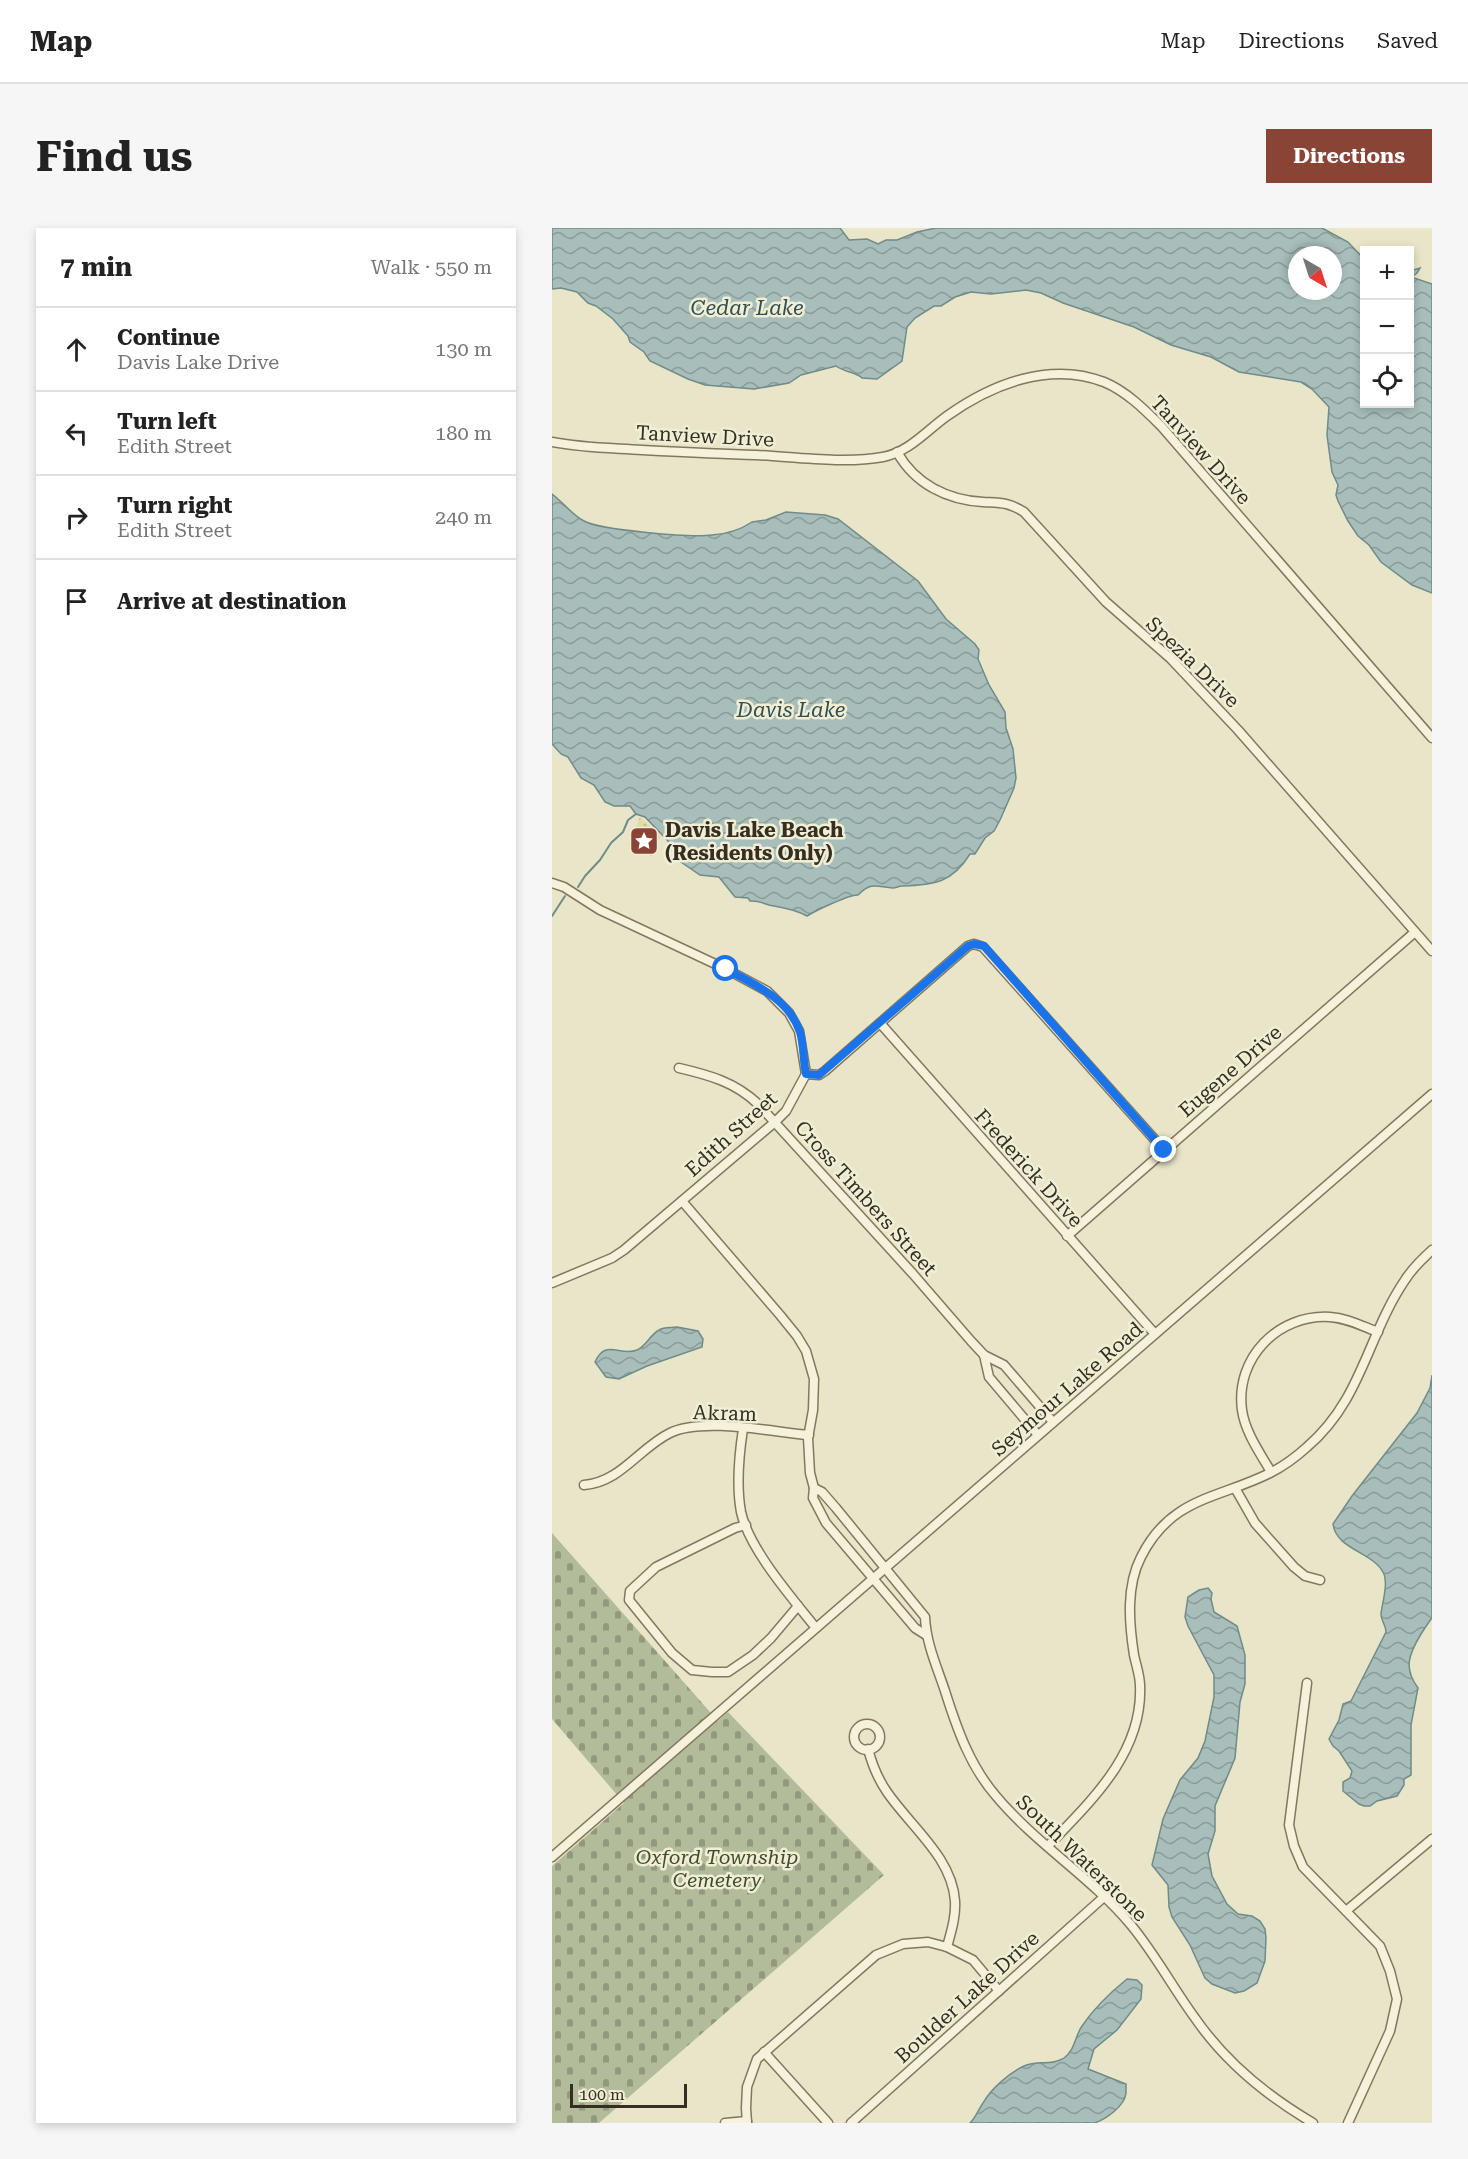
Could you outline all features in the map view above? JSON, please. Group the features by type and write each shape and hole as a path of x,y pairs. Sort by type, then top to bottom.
{"street":[{"name":"Tanview Drive","path":"552,442 605,448 833,459 883,457 908,447 960,407 997,387 1037,375 1080,374 1106,383 1140,405 1161,426 1432,738"},
{"name":"Spezia Drive","path":"897,452 918,478 940,492 961,499 1012,504 1024,512 1106,602 1170,658 1238,730 1432,951"},
{"path":"552,883 564,887 600,910 697,955 767,991 789,1012 799,1031 806,1074 819,1075 825,1071 968,946 979,944 984,946 1164,1150"},
{"name":"Eugene Drive","path":"1067,1236 1415,932"},
{"name":"Frederick Drive","path":"880,1023 1155,1334"},
{"name":"Cross Timbers Street","path":"678,1068 710,1075 745,1092 775,1122 984,1355 1004,1365 1053,1422"},
{"name":"Edith Street","path":"552,1283 612,1258 624,1250 775,1122 786,1111 806,1074"},
{"name":"Seymour Lake Road","path":"552,1857 1432,1094"},
{"name":"South Waterstone","path":"681,1201 780,1315 806,1351 814,1379 809,1436 813,1498 826,1523 915,1628 926,1635"},
{"path":"1048,1846 1109,1778 1125,1753 1134,1731 1139,1707 1140,1684 1132,1639 1130,1598 1140,1558 1151,1539 1192,1503 1271,1472 1306,1448 1335,1418 1356,1383 1378,1332 1405,1279 1432,1250"},
{"path":"1271,1472 1244,1421 1242,1408 1246,1368 1259,1346 1277,1331 1293,1322 1314,1317 1343,1318 1378,1332"},
{"name":"Cross Timbers Street","path":"984,1355 989,1377 1038,1436"},
{"name":"Akram","path":"584,1485 596,1484 608,1479 669,1433 687,1427 710,1426 809,1436"},
{"path":"743,1429 739,1491 741,1512 757,1547 816,1628"},
{"name":"South Waterstone","path":"814,1488 822,1492 836,1508 925,1617 926,1635 957,1729 970,1757 996,1797 1104,1896 1133,1928 1196,2020 1226,2056 1252,2082 1280,2104 1313,2123"},
{"path":"1235,1488 1255,1523 1294,1567 1305,1576 1320,1580"},
{"path":"746,1525 735,1528 656,1567 630,1591 629,1598 672,1653 692,1670 712,1672 729,1672 753,1655 798,1606"},
{"path":"1307,1683 1289,1825 1294,1846 1303,1867 1380,1946 1390,1971 1397,1999 1390,2031 1348,2123"},
{"path":"868,1749 871,1762 886,1791 934,1851 951,1881 955,1904 947,1947"},
{"path":"1346,1911 1432,1839"},
{"name":"Boulder Lake Drive","path":"851,2123 1104,1896"},
{"path":"725,2123 747,2122 747,2087 758,2059 764,2052 876,1955 903,1944 928,1942 947,1947 973,1960 999,1990"},
{"path":"764,2052 828,2123"}],"sand":[{"name":"Davis Lake Beach (Residents Only)","path":"640,817 661,836 651,856 628,846"}],"green space":[{"name":"Oxford Township Cemetery","path":"552,1533 718,1721 728,1712 884,1875 599,2123 552,2123 552,1866 624,1803 552,1719"}],"water":[{"name":"Cedar Lake","path":"552,228 840,228 849,240 867,239 878,244 936,228 1322,228 1348,242 1360,255 1360,408 1414,408 1414,278 1432,284 1432,593 1412,585 1381,562 1348,521 1336,495 1338,485 1332,472 1327,435 1329,407 1312,389 1301,382 1239,372 1211,357 1171,345 1134,327 1063,303 1041,293 1026,290 991,294 971,292 955,297 941,306 934,306 915,318 907,327 902,361 877,379 862,378 836,366 801,375 789,383 754,389 705,385 650,361 644,352 630,342 628,336 613,319 588,303 577,292 561,288 552,289"},
{"name":"Davis Lake","path":"552,494 584,521 646,533 701,536 717,534 733,531 752,522 766,520 786,512 825,515 838,519 918,581 946,619 979,650 978,659 989,685 1005,712 1006,728 1013,749 1016,778 1014,788 994,831 985,838 975,854 970,854 949,877 924,885 894,888 871,886 858,895 840,900 807,916 799,912 750,901 748,898 735,897 719,877 700,875 678,860 668,841 645,817 636,814 630,806 614,806 605,802 594,785 581,778 568,757 561,754 552,744"},
{"path":"677,1327 698,1331 703,1339 702,1347 647,1366 619,1379 606,1377 595,1362 604,1351 631,1352 643,1346 659,1330"},
{"path":"1432,1375 1432,1618 1417,1641 1409,1661 1410,1674 1418,1688 1411,1725 1411,1775 1404,1779 1404,1785 1397,1796 1364,1806 1343,1791 1343,1782 1350,1778 1352,1771 1329,1739 1339,1720 1343,1704 1351,1701 1386,1632 1381,1614 1385,1577 1378,1565 1341,1539 1333,1524 1417,1413 1430,1388"},
{"path":"1208,1588 1212,1593 1214,1612 1237,1626 1245,1655 1245,1684 1240,1702 1235,1758 1215,1806 1215,1831 1208,1854 1212,1876 1227,1904 1238,1914 1252,1916 1260,1921 1265,1929 1266,1938 1265,1961 1257,1983 1244,1991 1235,1993 1212,1984 1205,1978 1190,1945 1172,1917 1168,1885 1152,1865 1163,1819 1180,1780 1198,1758 1205,1741 1214,1697 1214,1675 1185,1617 1188,1597 1199,1590"},
{"path":"1127,1979 1137,1980 1142,1985 1141,1999 1117,2030 1094,2049 1088,2069 1126,2084 1125,2098 1114,2112 1094,2123 970,2123 991,2092 1012,2073 1029,2064 1055,2062 1068,2055 1087,2019"}],"waterway":[{"path":"578,887 611,843 623,832 628,820 636,814"},
{"path":"552,916 565,896"}],"place":[{"name":"Davis Lake Beach (Residents Only)","path":"644,841"}],"route":[{"path":"726,969 767,991 789,1012 799,1031 806,1074 819,1075 968,946 974,944 984,946 1164,1150"}]}
